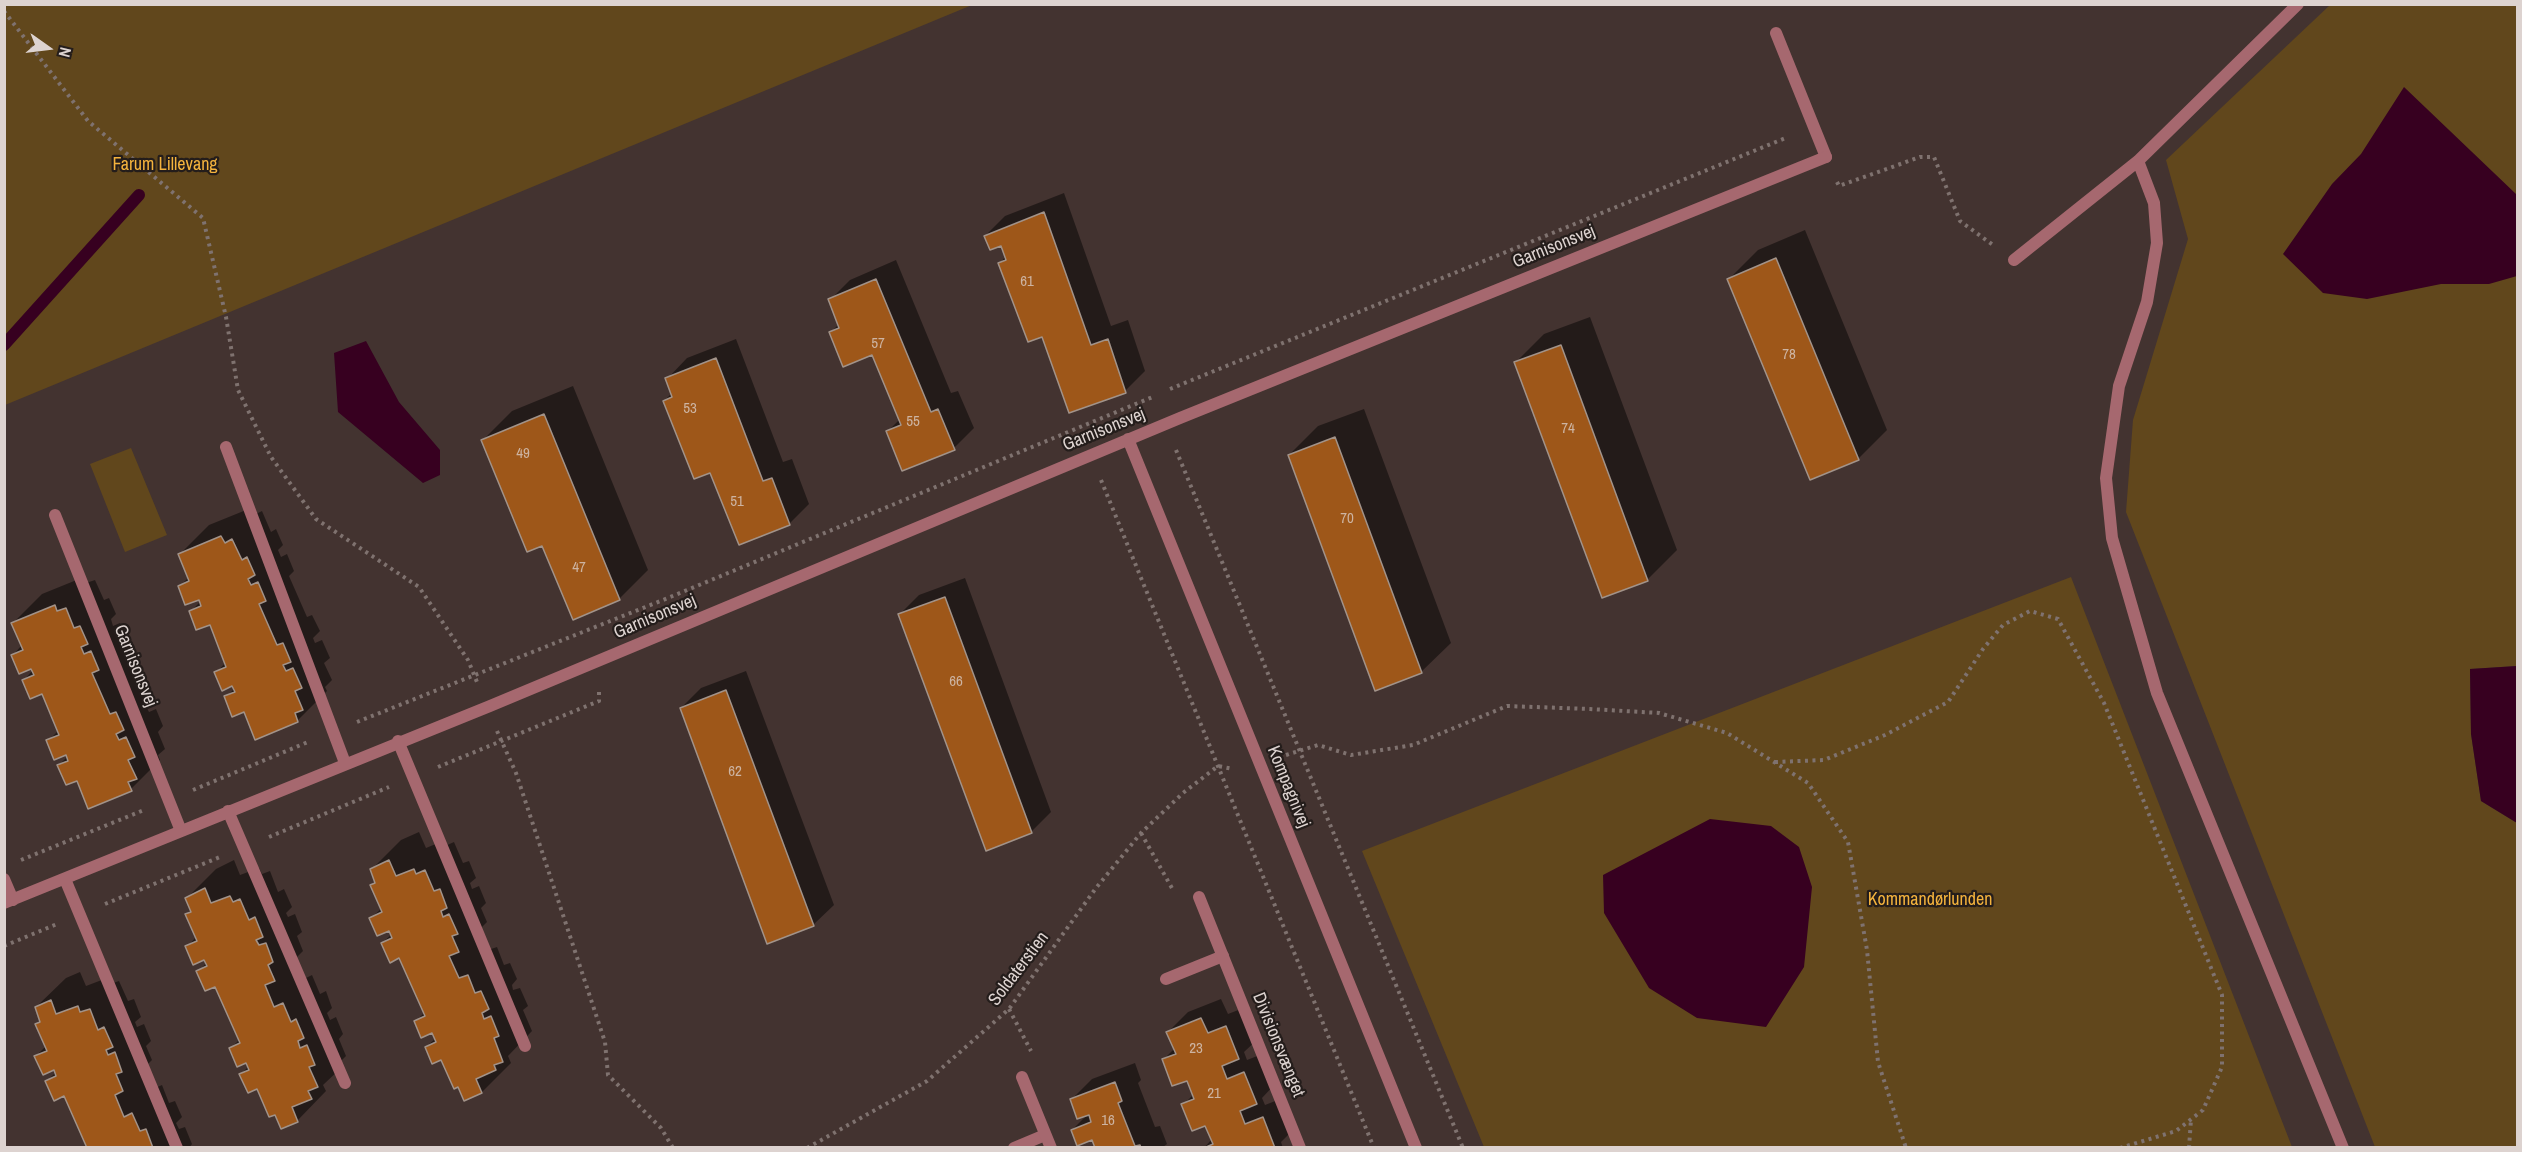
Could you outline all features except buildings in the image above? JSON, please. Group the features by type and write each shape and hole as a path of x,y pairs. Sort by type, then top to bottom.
{"street":[{"path":"2014,260 2138,161 2298,4"},
{"path":"1776,33 1826,157"},
{"name":"Garnisonsvej","path":"4,879 9,902 1128,439 1826,157"},
{"path":"2138,161 2154,203 2157,243 2147,302 2119,386 2106,478 2112,538 2157,693 2343,1148"},
{"name":"Kompagnivej","path":"1128,439 1416,1148"},
{"path":"226,447 345,763"},
{"name":"Garnisonsvej","path":"55,515 181,831"},
{"path":"398,741 525,1046"},
{"path":"228,811 345,1083"},
{"path":"64,879 177,1148"},
{"name":"Divisionsvænget","path":"1199,897 1300,1148"},
{"path":"1166,979 1223,957"},
{"path":"1022,1077 1050,1148"},
{"path":"1014,1148 1045,1135"}],"path":[{"path":"4,11 88,121 203,218 226,317"},
{"path":"15,862 663,600 1814,126"},
{"path":"1826,157 1839,186 1920,158 1934,156 1960,221 2014,260"},
{"path":"1166,424 1463,1148"},
{"path":"1080,427 1374,1148"},
{"path":"1774,762 1824,760 1885,735 1948,702 1983,649 2003,625 2030,611 2058,619 2104,703 2222,995 2222,1067 2203,1110 2176,1131 2120,1148"},
{"path":"4,946 600,701 598,660"},
{"path":"1300,750 1318,745 1351,755 1413,745 1507,706 1659,713 1727,733 1808,783 1848,842 1867,950 1878,1062 1906,1148"},
{"name":"Soldaterstien","path":"807,1148 927,1082 1009,1009 1096,888 1141,833 1183,793 1218,766"},
{"path":"1141,833 1175,894 1199,897"},
{"path":"1009,1009 1034,1057 1022,1077"},
{"path":"2189,1148 2191,1119"},
{"path":"2135,1148 2140,1142"}],"green space":[{"name":"Farum Lillevang","path":"5,4 972,4 972,5 5,405"},
{"path":"2330,5 2517,5 2517,666 2470,669 2471,734 2481,801 2517,823 2517,1147 2375,1147 2126,512 2133,420 2188,239 2166,160"},
{"path":"131,448 167,535 125,552 90,464"},
{"name":"Kommandørlunden","path":"2071,577 2292,1147 1484,1147 1362,851"}],"shaded area":[{"path":"2404,87 2516,194 2517,276 2489,284 2441,284 2367,299 2323,293 2283,254 2332,184 2361,154"},
{"path":"366,341 399,402 440,450 440,475 423,483 338,412 334,353"},
{"path":"2518,666 2517,823 2481,801 2471,734 2470,669"},
{"path":"1710,819 1771,826 1799,847 1812,887 1804,967 1766,1027 1697,1018 1649,988 1604,913 1603,875"}],"waterway":[{"path":"4,345 139,195"}]}
